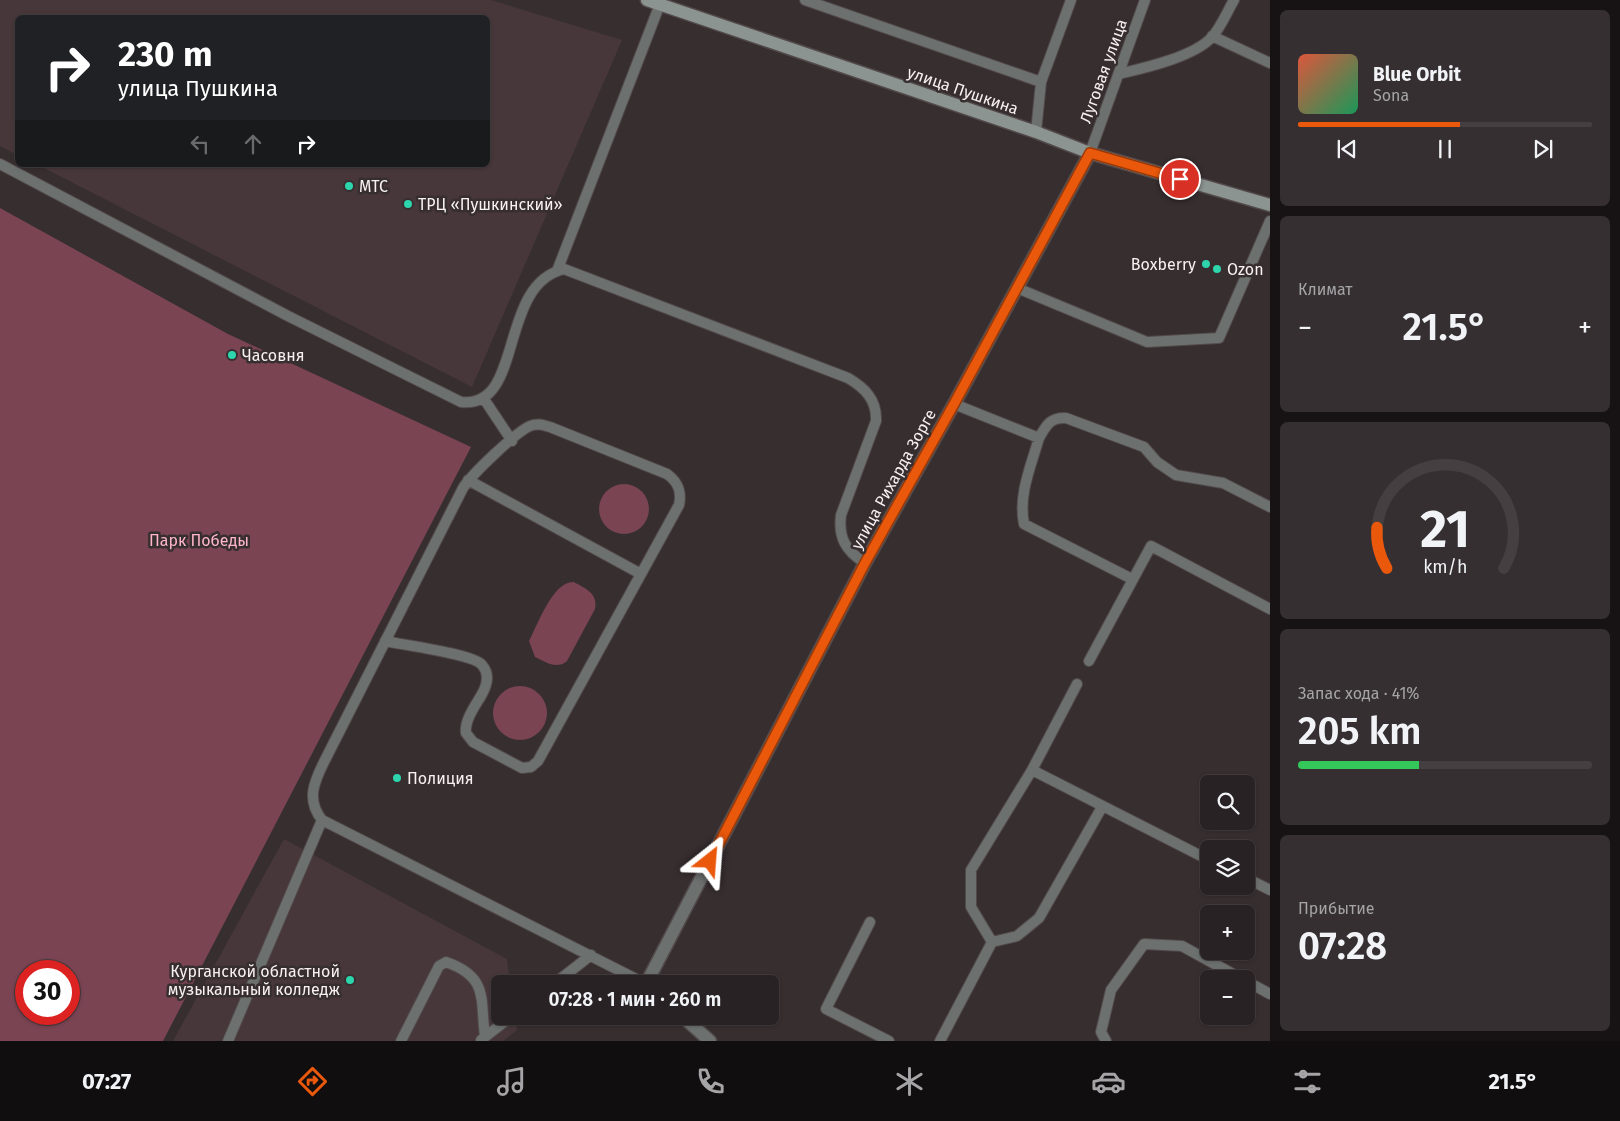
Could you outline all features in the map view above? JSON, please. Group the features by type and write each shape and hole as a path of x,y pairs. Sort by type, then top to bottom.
{"main road":[{"name":"улица Пушкина","path":"646,0 1036,132 1090,153 1270,205"}],"street":[{"name":"улица Рихарда Зорге","path":"651,975 865,563 954,404 1090,153"},
{"path":"692,1025 710,1041"}],"lane":[{"path":"805,0 1041,82"},
{"path":"1036,132 1041,82 1071,0"},
{"name":"Луговая улица","path":"1090,153 1145,0"},
{"path":"1118,74 1161,64 1202,45 1212,36 1234,0"},
{"path":"557,271 660,4"},
{"path":"1212,36 1270,63"},
{"path":"0,164 288,316 461,402 470,403 484,399 494,390 529,294 542,278 564,269 848,378 864,390 875,404 876,421 841,515 839,527 844,546 865,563"},
{"path":"1017,288 1147,342 1219,338 1270,221"},
{"path":"484,399 512,440"},
{"path":"954,404 1039,438"},
{"path":"1132,580 1024,524 1021,510 1023,496 1039,438 1050,421 1057,418 1066,418 1144,447 1158,462 1176,475 1223,483 1270,507"},
{"path":"385,641 467,658 482,665 486,672 486,686 467,722 466,733 473,742 525,769 538,761 679,505 680,491 674,479 667,474 543,425 526,428 512,440 468,480 385,641 315,781 313,801 322,820 629,975"},
{"path":"468,480 641,574"},
{"path":"1089,661 1150,546 1270,609"},
{"path":"992,942 971,907 971,870 1032,770 1077,684"},
{"path":"1032,770 1200,856"},
{"path":"940,1041 992,942 1017,936 1039,918 1102,807"},
{"path":"228,1041 322,820"},
{"path":"1255,882 1270,890"},
{"path":"870,922 826,1009 889,1041"},
{"path":"1106,1041 1101,1032 1111,990 1144,944 1182,946 1226,970"},
{"path":"565,975 591,955"},
{"path":"401,1041 439,966 446,962 468,972 477,981 483,1039"},
{"path":"1255,986 1270,994"},
{"path":"483,1039 501,1025"}],"shaded area":[{"path":"0,0 491,0 622,40 472,387 42,167 490,167 490,15 15,15 15,154 0,146"},
{"path":"284,839 507,959 509,975 491,975 491,1025 516,1025 517,1030 503,1041 173,1041"}],"green space":[{"name":"Парк Победы","path":"0,208 228,334 471,447 163,1041 0,1041"},
{"path":"624,484 638,488 645,495 649,509 645,523 638,530 624,534 610,530 603,523 599,509 603,495 610,488"},
{"path":"574,582 587,589 593,595 595,609 567,661 559,665 551,664 535,657 529,641 547,605 559,588"},
{"path":"515,686 525,686 535,690 543,698 547,713 543,728 535,736 525,740 515,740 505,736 497,728 493,718 493,708 497,698 505,690"}],"place":[{"name":"МТС","path":"349,186"},
{"name":"ТРЦ «Пушкинский»","path":"408,204"},
{"name":"Boxberry","path":"1206,264"},
{"name":"Ozon","path":"1217,269"},
{"name":"Часовня","path":"232,355"},
{"name":"Полиция","path":"397,778"},
{"name":"Курганской областной музыкальный колледж","path":"350,980"}],"route":[{"path":"710,861 865,563 954,404 1090,153 1180,179"}]}
